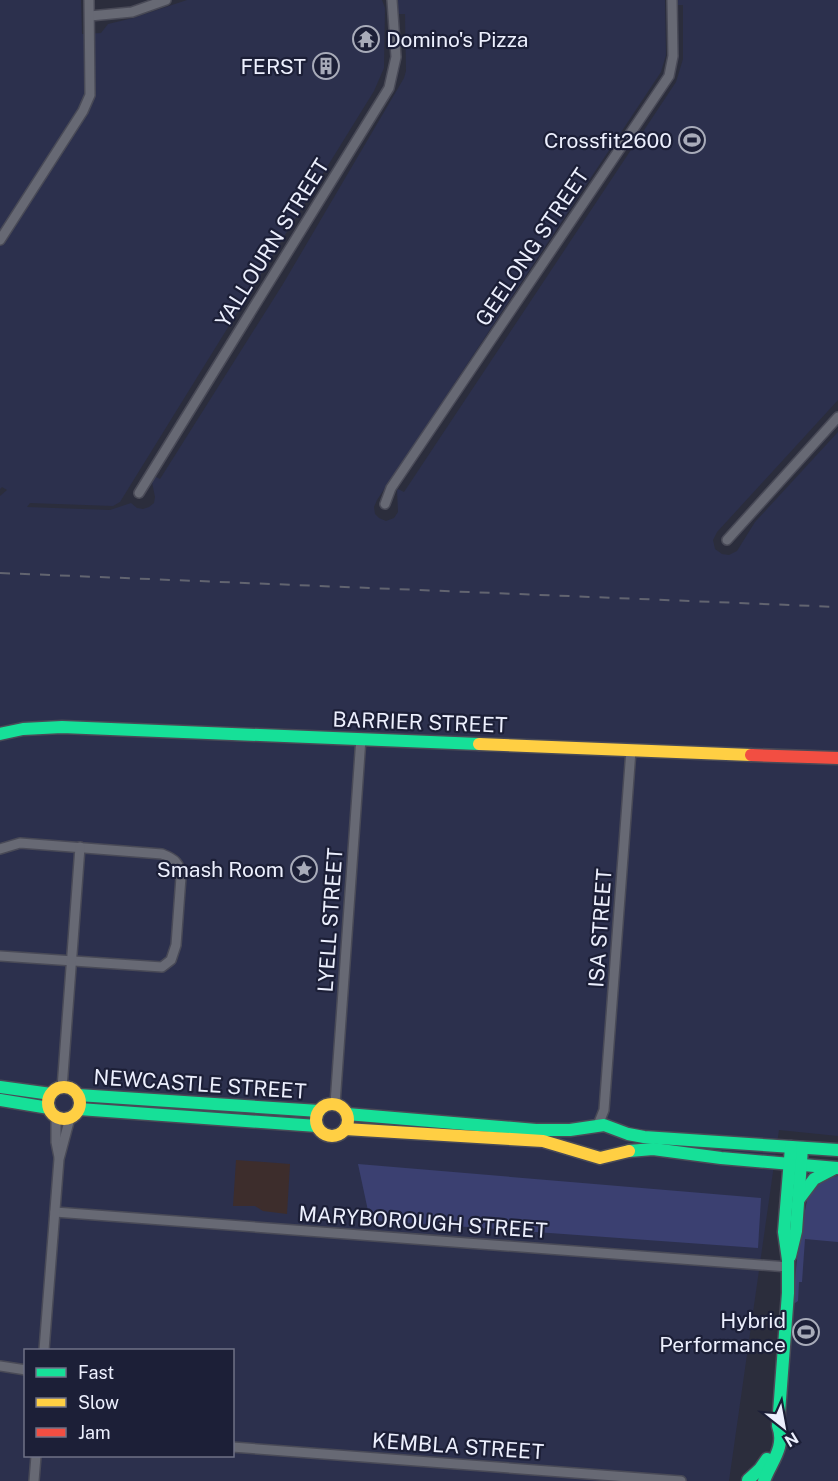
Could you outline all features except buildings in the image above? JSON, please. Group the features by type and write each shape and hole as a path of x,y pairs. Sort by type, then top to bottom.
{"main road":[{"name":"BARRIER STREET","path":"0,734 22,729 62,727 838,758"},
{"path":"0,1088 51,1094 62,1088 74,1091 78,1095 80,1109 70,1118 63,1119 53,1113 0,1100"},
{"path":"51,1094 49,1099 53,1113"},
{"name":"NEWCASTLE STREET","path":"78,1095 319,1111"},
{"path":"335,1104 343,1109 347,1114 348,1122 345,1129 339,1135 330,1136 322,1133 317,1126 316,1119 319,1111 335,1104"},
{"name":"NEWCASTLE STREET","path":"80,1109 317,1126"},
{"path":"347,1114 536,1130 604,1127 644,1137 838,1150"},
{"path":"591,1154 586,1147 585,1139 588,1131 604,1127 616,1134 618,1142 611,1155"},
{"path":"345,1129 543,1141 600,1158 640,1149 668,1149 692,1155 837,1168"},
{"path":"788,1264 784,1232 797,1148"},
{"path":"764,1481 779,1449 781,1432 778,1426 788,1264 796,1231 798,1201 795,1165"},
{"path":"798,1201 814,1179 837,1168"},
{"path":"741,1481 749,1481 765,1462 771,1448 773,1432 778,1426"}],"street":[{"path":"0,240 90,95 89,0"},
{"path":"90,16 132,12 166,0"},
{"name":"YALLOURN STREET","path":"139,492 389,88 396,57 392,0"},
{"name":"GEELONG STREET","path":"385,504 391,488 669,76 673,56 672,0"},
{"path":"727,540 838,417"},
{"name":"LYELL STREET","path":"335,1104 360,738"},
{"name":"ISA STREET","path":"604,1127 631,750"},
{"path":"0,849 20,843 162,854 176,860 181,877 176,945 168,964 154,968 0,956"},
{"path":"62,1088 80,848"},
{"path":"53,1113 59,1159"},
{"path":"43,1347 59,1159 70,1118"},
{"name":"MARYBOROUGH STREET","path":"55,1212 788,1264"},
{"path":"5,1366 24,1364"},
{"path":"5,1366 24,1370"},
{"name":"KEMBLA STREET","path":"234,1447 681,1481"},
{"path":"34,1481 36,1457"}],"shaded area":[{"path":"0,0 81,0 82,34 101,33 108,24 187,0 382,0 385,8 384,68 374,91 120,502 113,506 30,503 27,507 110,510 131,503 143,509 154,503 152,482 154,476 160,479 283,284 404,78 406,71 405,14 398,14 398,0 665,0 666,55 661,72 377,500 374,507 375,514 386,521 394,518 398,512 397,490 404,492 676,82 683,59 683,5 675,5 676,0 838,0 838,400 717,532 713,540 715,549 722,554 729,555 737,551 755,522 838,432 838,1136 779,1130 729,1481 0,1481 0,496 7,490 2,487 0,489"},
{"path":"236,1160 290,1164 287,1214 263,1211 255,1206 233,1206"},
{"path":"358,1164 761,1198 758,1248 370,1220"},
{"path":"838,1176 838,1481 768,1481 783,1445 797,1252 807,1199"},
{"path":"838,1176 838,1242 805,1239 802,1282 799,1282 798,1301 795,1303 793,1302 798,1248 808,1195 820,1181"}],"railway":[{"path":"0,573 838,607"}],"traffic: fast":[{"path":"0,734 23,729 62,727 479,744"},
{"path":"0,1087 51,1094"},
{"path":"78,1095 319,1111"},
{"path":"0,1100 49,1108"},
{"path":"79,1109 317,1126"},
{"path":"347,1114 536,1130 570,1130 604,1125 644,1137 838,1150"},
{"path":"764,1481 777,1454 780,1441 778,1426 788,1293 788,1260 784,1232 791,1147"},
{"path":"790,1256 796,1231 802,1148"},
{"path":"629,1151 653,1149 721,1158 838,1168"},
{"path":"799,1199 814,1179 835,1168"},
{"path":"748,1480 767,1459"}],"traffic: slow":[{"path":"479,744 751,755"},
{"path":"64,1087 75,1092 80,1103 75,1114 64,1119 53,1114 48,1103 53,1092 64,1087"},
{"path":"332,1104 343,1109 348,1120 343,1131 332,1136 321,1131 316,1120 321,1109 332,1104"},
{"path":"345,1129 543,1141 600,1158 629,1151"}],"traffic: jam":[{"path":"751,755 838,758"}],"place":[{"name":"Domino's Pizza","path":"366,39"},
{"name":"FERST","path":"326,66"},
{"name":"Crossfit2600","path":"692,140"},
{"name":"Smash Room","path":"304,869"},
{"name":"Hybrid Performance","path":"806,1332"}]}
